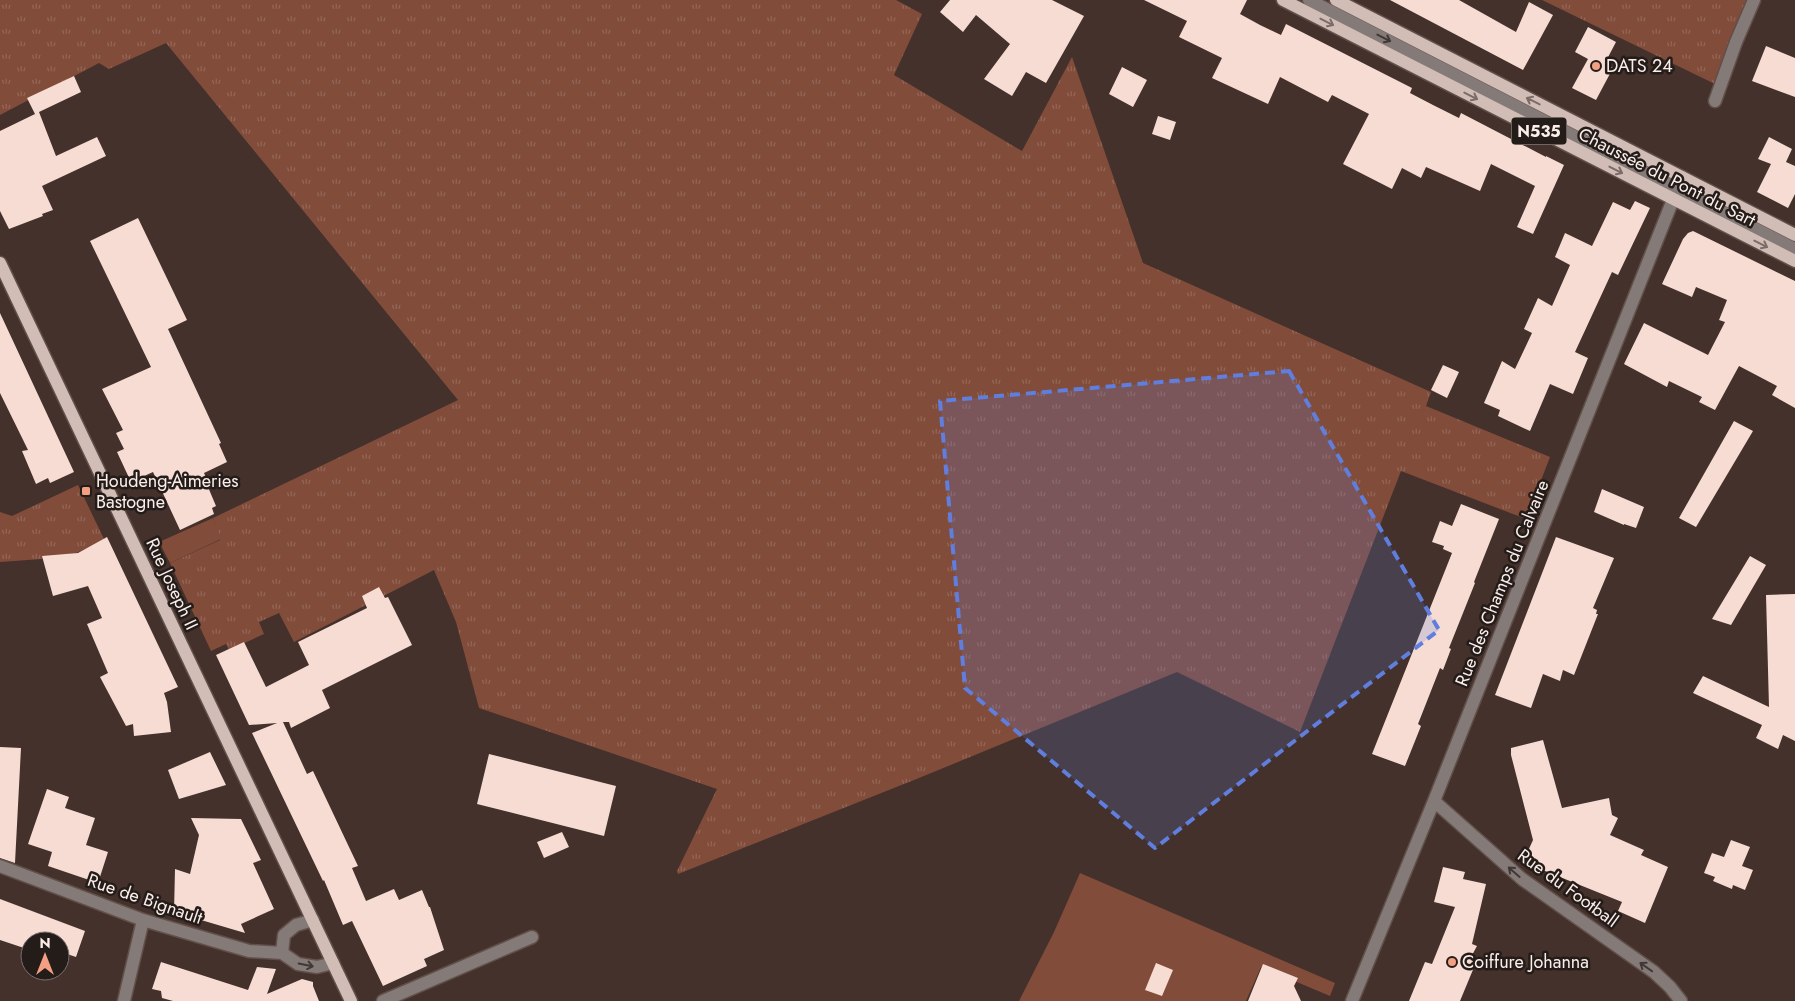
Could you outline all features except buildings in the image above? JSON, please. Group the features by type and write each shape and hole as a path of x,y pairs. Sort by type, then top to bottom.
{"main road":[{"name":"Chaussée du Pont du Sart","path":"1283,0 1678,188 1795,235"},
{"name":"Chaussée du Pont du Sart","path":"1336,0 1678,188 1795,261"},
{"name":"Rue Joseph II","path":"0,263 351,1001"}],"street":[{"path":"1309,0 1795,248"},
{"path":"1715,101 1736,42 1754,0"},
{"name":"Rue des Champs du Calvaire","path":"1352,1001 1434,801 1678,188"},
{"name":"Rue du Football","path":"1434,801 1522,879 1654,972 1681,1001"},
{"name":"Rue de Bignault","path":"0,866 143,920 249,951 282,953 298,964 317,967 333,963"},
{"path":"124,1001 143,920"},
{"path":"282,953 284,935 296,924 313,920"},
{"path":"383,1001 532,938"}],"highlighted area":[{"path":"1289,371 1439,630 1155,848 965,688 940,401"}],"green space":[{"path":"0,0 896,0 922,14 894,75 1022,151 1072,57 1143,263 1431,392 1426,406 1550,457 1526,519 1401,471 1300,732 1177,672 678,874 677,871 717,789 479,708 456,622 434,570 294,642 279,613 259,622 264,634 229,650 226,644 211,651 170,563 220,540 213,518 458,400 166,43 109,69 99,63 0,115"},
{"path":"1542,0 1754,0 1715,84"},
{"path":"78,485 105,541 76,553 41,559 0,562 0,512 12,516"},
{"path":"213,518 221,539 170,563 159,542"},
{"path":"1080,873 1335,983 1330,996 1261,967 1246,1001 1019,1001 1054,932"}],"place":[{"name":"DATS 24","path":"1596,66"},
{"name":"Houdeng-Aimeries Bastogne","path":"86,491"},
{"name":"Coiffure Johanna","path":"1452,962"}]}
